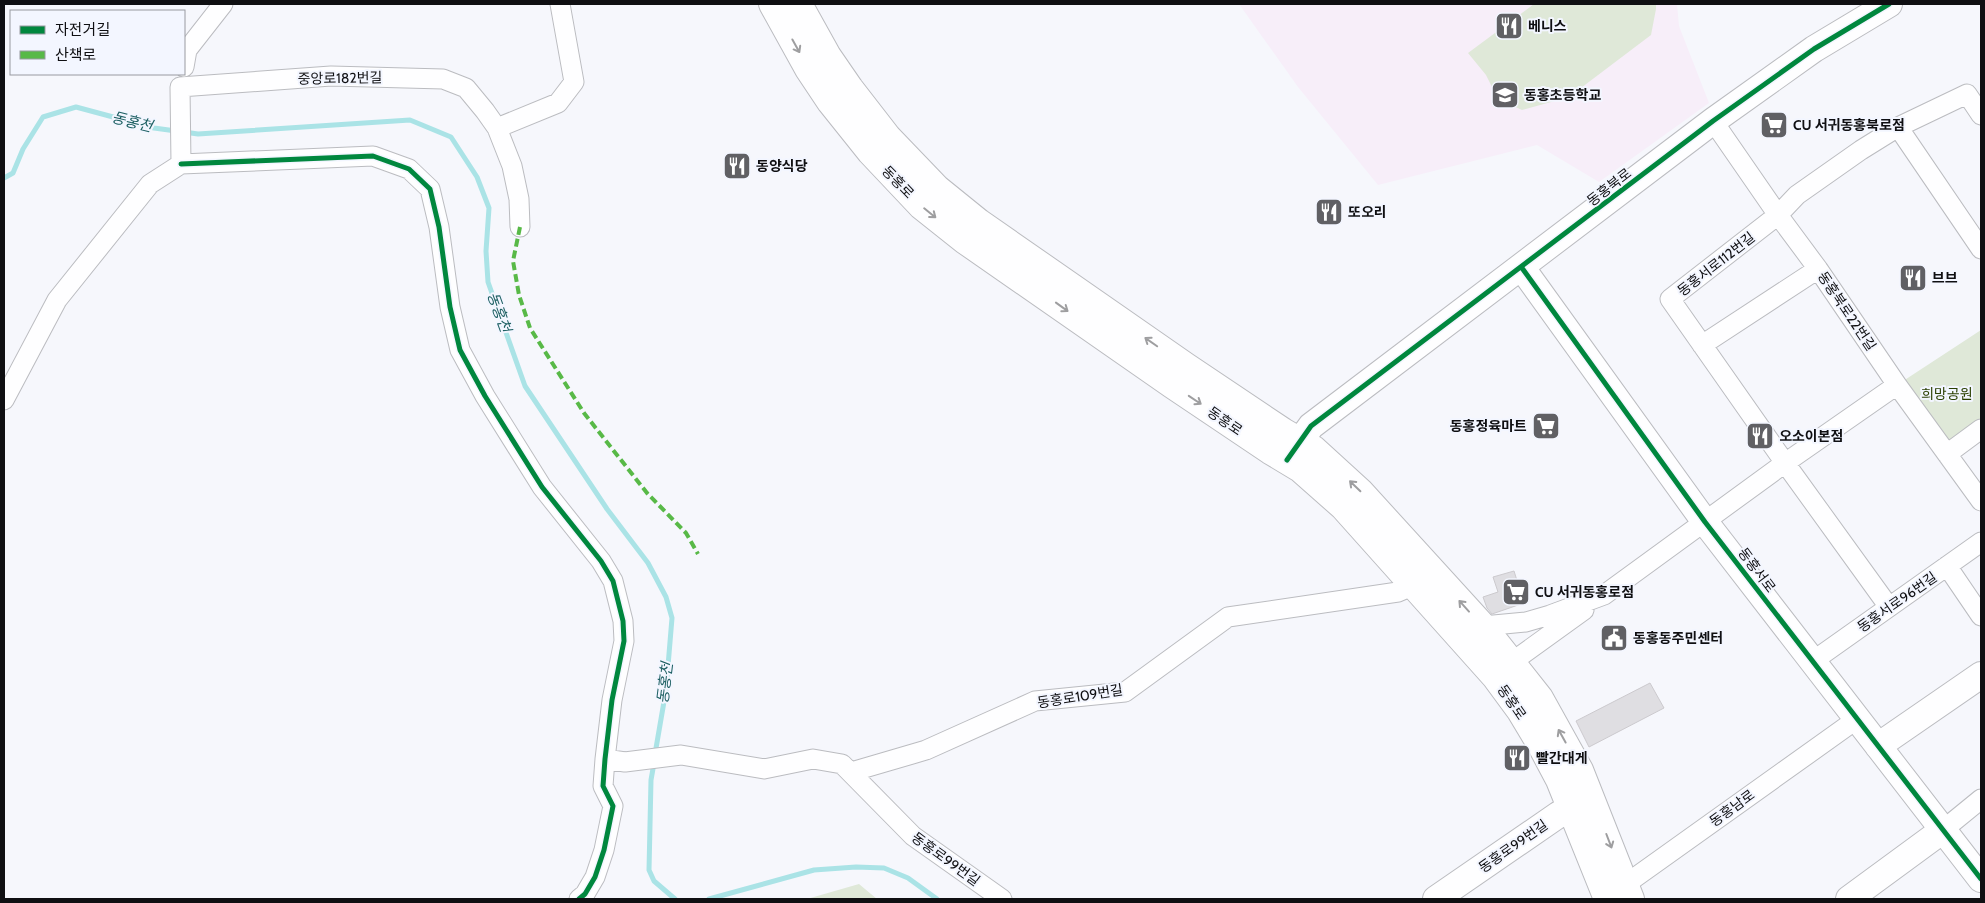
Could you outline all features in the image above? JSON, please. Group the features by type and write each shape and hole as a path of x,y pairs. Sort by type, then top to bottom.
{"main road":[{"name":"동홍로","path":"772,4 808,68 830,102 870,152 921,206 965,241 1172,385 1293,450 1314,449 1360,491 1483,626 1540,698 1561,734 1581,801 1617,894"},
{"name":"동홍로","path":"799,4 828,56 850,88 888,137 937,188 979,222 1186,366 1293,450 1300,468 1343,507 1495,678 1508,694 1541,746 1559,780 1581,801"},
{"name":"동홍북로","path":"1293,450 1312,426 1713,121 1814,50 1889,4"},
{"name":"동홍서로","path":"1522,268 1705,522 1981,879"},
{"path":"1878,746 1981,675"},
{"name":"동홍로99번길","path":"1436,899 1581,801"},
{"path":"1849,899 1943,830"}],"street":[{"path":"185,61 187,50 223,4"},
{"path":"497,128 558,103 574,82 560,4"},
{"name":"중앙로182번길","path":"181,88 331,76 443,79 466,88 497,128 512,166 519,199 520,227"},
{"path":"181,88 182,155"},
{"name":"동홍서로112번길","path":"1785,463 1670,299 1778,215 1797,195 1861,150 1898,128 1967,94 1981,115"},
{"name":"동홍북로22번길","path":"1713,121 1981,501"},
{"path":"1898,128 1981,249"},
{"path":"4,400 57,300 150,184 182,155 373,156 409,169 430,189 439,227 450,307 460,350 484,396 542,487 601,561 614,588 623,621 624,641 612,700 603,786 613,806 604,850 595,877 585,894 579,899"},
{"path":"1702,345 1818,268"},
{"path":"1512,662 1785,463 1898,385"},
{"path":"1947,454 1981,429"},
{"path":"1785,463 1889,607"},
{"name":"동홍서로96번길","path":"1813,661 1981,542"},
{"path":"1947,566 1981,616"},
{"name":"동홍로109번길","path":"851,772 926,750 1035,701 1124,692 1228,617 1398,592 1412,586"},
{"path":"1483,626 1526,622 1604,595"},
{"name":"동홍남로","path":"1617,894 1857,719"},
{"path":"605,759 625,762 681,755 764,769 813,759 842,764 851,772"},
{"name":"동홍로99번길","path":"851,772 913,836 1002,899"},
{"path":"1943,830 1981,800"}],"shaded area":[{"name":"동홍초등학교","path":"1239,4 1677,4 1679,26 1709,103 1599,182 1537,145 1378,185 1298,87"}],"green space":[{"path":"1534,4 1656,4 1656,9 1651,35 1569,97 1522,110 1498,99 1486,75 1468,53"},
{"name":"희망공원","path":"1981,330 1981,429 1947,454 1897,385"},
{"path":"859,884 877,899 807,899"}],"building":[{"path":"1514,571 1524,603 1492,614 1487,608 1483,597 1498,592 1493,577"},
{"path":"1650,683 1664,708 1589,747 1576,721"}],"waterway":[{"name":"동홍천","path":"4,178 13,173 23,149 43,117 76,107 154,128 176,131"},
{"name":"동홍천","path":"184,132 198,134 410,120 451,137 477,177 489,208 486,251 488,282 525,386 607,509 648,563 666,597 672,618 666,690 655,754"},
{"name":"동홍천","path":"654,763 651,780 649,870 654,881 675,899"},
{"name":"동홍천","path":"709,899 814,870 856,867 884,868 908,878 937,899"}],"marked path":[{"path":"520,227 513,261 519,295 530,328 584,413 647,493 686,533 698,554"}],"cycle path":[{"path":"1287,460 1311,426 1713,121 1814,49 1889,4"},
{"path":"181,164 373,156 409,169 430,189 439,227 450,307 460,350 485,396 542,487 601,561 613,581 623,621 624,641 612,700 603,786 613,806 604,850 595,877 585,894 579,899"},
{"path":"1522,268 1705,522 1981,879"}],"place":[{"name":"베니스","path":"1509,26"},
{"name":"동홍초등학교","path":"1505,95"},
{"name":"CU 서귀동홍북로점","path":"1774,125"},
{"name":"동양식당","path":"737,166"},
{"name":"또오리","path":"1329,212"},
{"name":"브브","path":"1913,278"},
{"name":"동홍정육마트","path":"1546,426"},
{"name":"오소이본점","path":"1760,436"},
{"name":"CU 서귀동홍로점","path":"1516,592"},
{"name":"동홍동주민센터","path":"1614,638"},
{"name":"빨간대게","path":"1517,758"}]}
